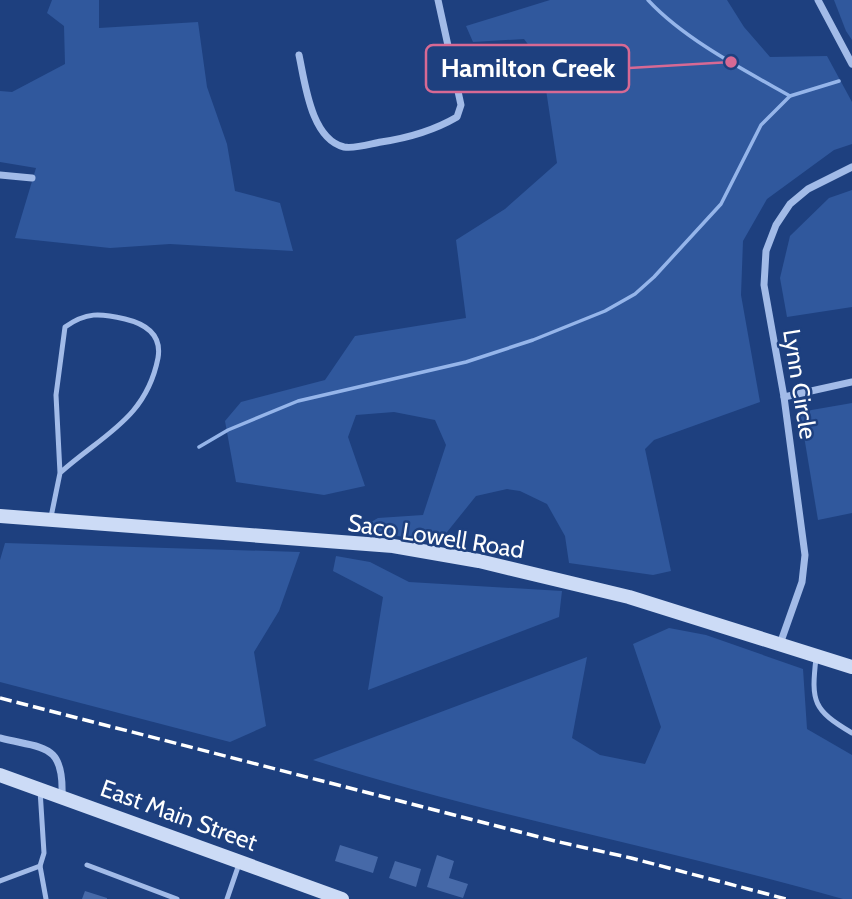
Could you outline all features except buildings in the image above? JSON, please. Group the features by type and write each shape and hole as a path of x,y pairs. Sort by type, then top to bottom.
{"street":[{"path":"299,55 307,96 316,120 332,143 347,148 438,129 457,117 461,105 438,0"},
{"path":"818,0 852,64"},
{"name":"Lynn Circle","path":"779,645 802,582 805,555 784,397 764,285 766,251 776,225 790,204 808,189 852,167"},
{"path":"0,175 32,178"},
{"path":"784,397 852,382"},
{"name":"Saco Lowell Road","path":"0,516 393,547 479,561 629,597 852,667"},
{"path":"0,738 43,749 55,755 61,767 62,796"},
{"name":"East Main Street","path":"0,775 342,899"}],"lane":[{"path":"51,520 60,473 56,394 65,327 80,316 106,314 138,322 155,333 160,348 155,373 146,395 135,411 115,431 80,455 60,473"},
{"path":"817,655 813,690 815,701 824,715 852,733"},
{"path":"40,789 44,853 40,866 45,899"},
{"path":"227,899 240,861"},
{"path":"87,865 177,899"},
{"path":"0,881 40,866"}],"shaded area":[{"path":"52,0 99,0 99,28 198,22 207,87 227,144 235,191 280,203 293,251 170,244 110,248 15,238 36,168 0,162 0,91 12,92 65,64 64,26 47,13"},
{"path":"550,0 727,0 744,27 770,57 827,56 852,102 852,144 834,150 767,199 743,241 741,295 760,402 654,440 645,449 671,571 653,575 569,563 565,536 547,504 520,491 507,489 476,496 439,542 357,530 378,518 423,515 446,445 435,420 394,412 356,415 348,437 365,486 324,495 236,482 225,421 241,402 325,380 355,336 466,318 456,240 505,209 557,163 542,63 524,39 473,42 466,26"},
{"path":"834,0 852,0 852,40 846,31"},
{"path":"852,190 852,307 787,317 780,278 790,236 829,198"},
{"path":"852,403 852,513 818,520 800,412"},
{"path":"5,543 300,552 279,611 254,652 266,726 230,742 0,682 0,560"},
{"path":"336,556 370,562 409,582 562,591 559,617 368,690 383,597 333,571"},
{"path":"669,628 706,635 803,669 807,729 852,755 852,899 843,899 445,798 313,760 587,657 572,738 600,755 645,764 661,727 633,644"}],"waterway":[{"path":"648,0 697,41 790,96"},
{"path":"199,447 228,430 298,401 466,362 533,340 605,311 635,294 721,204 761,125 790,96 839,81"}],"railway":[{"path":"0,698 786,899"}],"place":[{"name":"Hamilton Creek","path":"731,62"}]}
